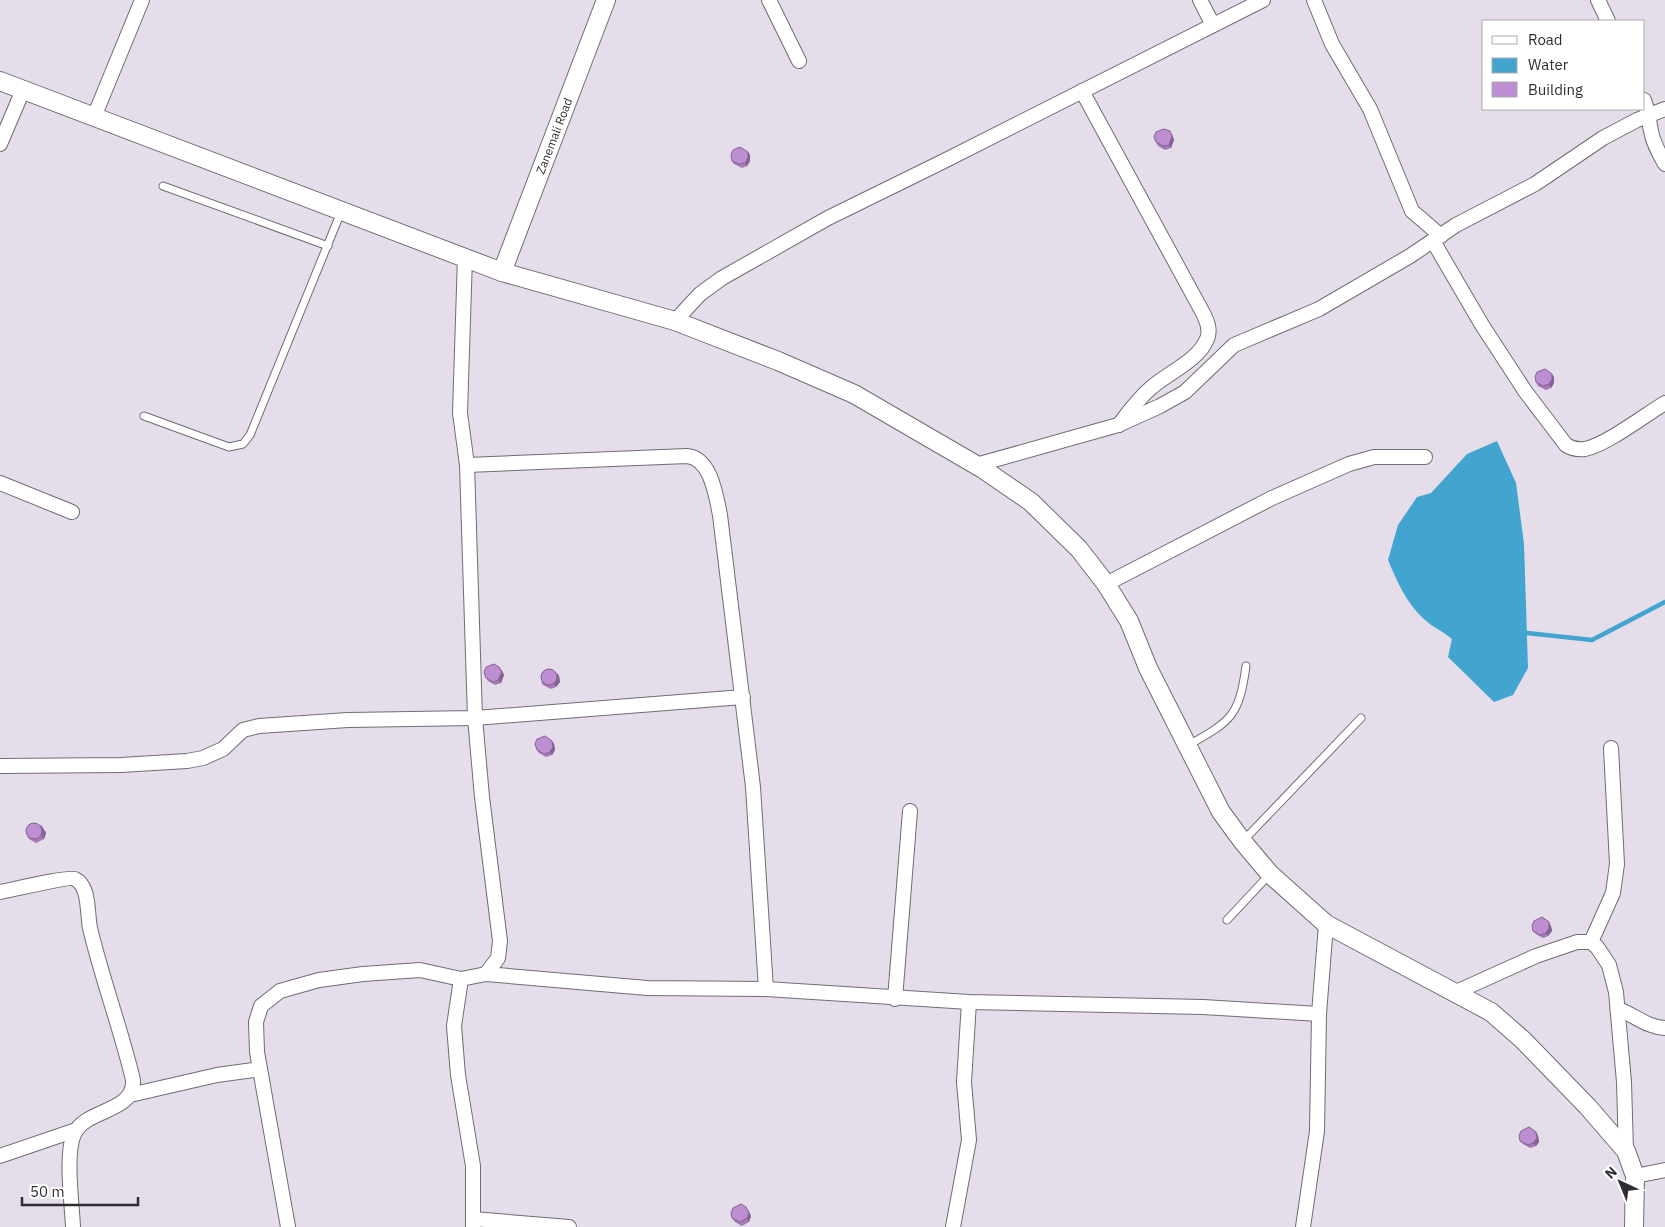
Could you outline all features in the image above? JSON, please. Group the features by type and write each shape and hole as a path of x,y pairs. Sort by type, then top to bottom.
{"street":[{"path":"94,117 142,0"},
{"name":"Zanemali Road","path":"502,272 606,0"},
{"path":"770,0 799,61"},
{"path":"1200,0 1213,25"},
{"path":"675,321 700,294 722,278 828,218 1263,0"},
{"path":"1314,0 1332,44 1370,108 1412,211 1437,238 1482,325 1525,391 1566,445 1573,449 1582,450 1598,444 1665,403"},
{"path":"1598,0 1608,20"},
{"path":"0,81 502,272 675,321 762,354 854,394 976,465 1040,511 1079,549 1106,584 1129,621 1148,668 1221,812 1270,874 1326,924 1491,1012 1523,1040 1588,1107 1626,1151"},
{"path":"0,144 23,90"},
{"path":"1082,91 1203,313 1209,332 1207,340 1200,350 1141,397 1118,425"},
{"path":"1645,102 1651,116 1651,132 1665,164"},
{"path":"976,465 1118,425 1178,397 1239,341 1319,308 1456,225 1535,184 1603,138 1665,109"},
{"path":"465,258 460,404 461,432 467,465 475,718 482,797 500,941 498,958 486,974"},
{"path":"467,465 687,456 697,458 710,478 720,515 753,787 766,989"},
{"path":"1106,584 1272,498 1349,464 1374,457 1425,457"},
{"path":"0,482 72,512"},
{"path":"0,766 168,763 203,758 223,749 243,730 259,726 348,720 475,718 743,697"},
{"path":"1591,942 1613,893 1617,864 1611,748"},
{"path":"895,999 910,811"},
{"path":"0,892 34,887 67,878 76,879 82,886 92,934 133,1080 130,1095"},
{"path":"1303,1227 1317,1131 1319,1014 1326,924"},
{"path":"1454,993 1552,950 1577,942 1591,942 1604,955 1609,965 1618,1009 1624,1082 1626,1151 1635,1176 1634,1227"},
{"path":"288,1227 260,1069 256,1032 258,1014 261,1006 280,991 319,980 388,970 420,970 461,978 486,974 647,988 766,989 895,999 1203,1007 1319,1014"},
{"path":"461,978 454,1026 473,1166 473,1223 569,1227"},
{"path":"953,1227 969,1140 964,1082 969,1002"},
{"path":"1618,1009 1634,1014 1639,1020 1656,1028 1665,1028"},
{"path":"0,1156 76,1130 85,1122 114,1107 130,1095 209,1077 260,1069"},
{"path":"73,1227 70,1151 76,1130"},
{"path":"1635,1176 1665,1170"}],"lane":[{"path":"163,186 328,246"},
{"path":"144,416 229,447 243,444 250,435 342,212"},
{"path":"1187,746 1214,731 1232,716 1242,696 1246,666"},
{"path":"1243,842 1362,718"},
{"path":"1227,920 1270,874"}],"water":[{"path":"1497,441 1516,483 1524,544 1528,668 1513,695 1494,702 1448,657 1452,639 1427,622 1412,606 1388,560 1398,525 1417,497 1431,493 1467,454"}],"building":[{"path":"1164,129 1170,131 1172,136 1169,145 1163,146 1156,142 1154,137 1156,132"},
{"path":"740,147 748,152 748,158 745,163 739,164 732,161 731,155 733,150"},
{"path":"1545,369 1552,374 1552,380 1549,384 1543,386 1536,382 1535,377 1537,372"},
{"path":"494,664 502,672 498,680 493,682 486,678 484,672 486,667"},
{"path":"546,669 552,669 557,674 555,683 546,685 541,680 541,674"},
{"path":"545,736 552,741 553,747 550,752 544,754 537,750 535,744 537,739"},
{"path":"31,823 37,823 42,828 40,837 31,839 26,834 26,828"},
{"path":"1542,917 1549,922 1549,928 1546,933 1540,935 1533,931 1532,926 1534,921"},
{"path":"1529,1127 1536,1132 1537,1138 1528,1145 1520,1141 1519,1136 1521,1131"},
{"path":"741,1204 746,1207 749,1213 747,1218 740,1222 732,1218 731,1213 733,1208"}],"waterway":[{"path":"1527,633 1592,640 1665,602"}]}
